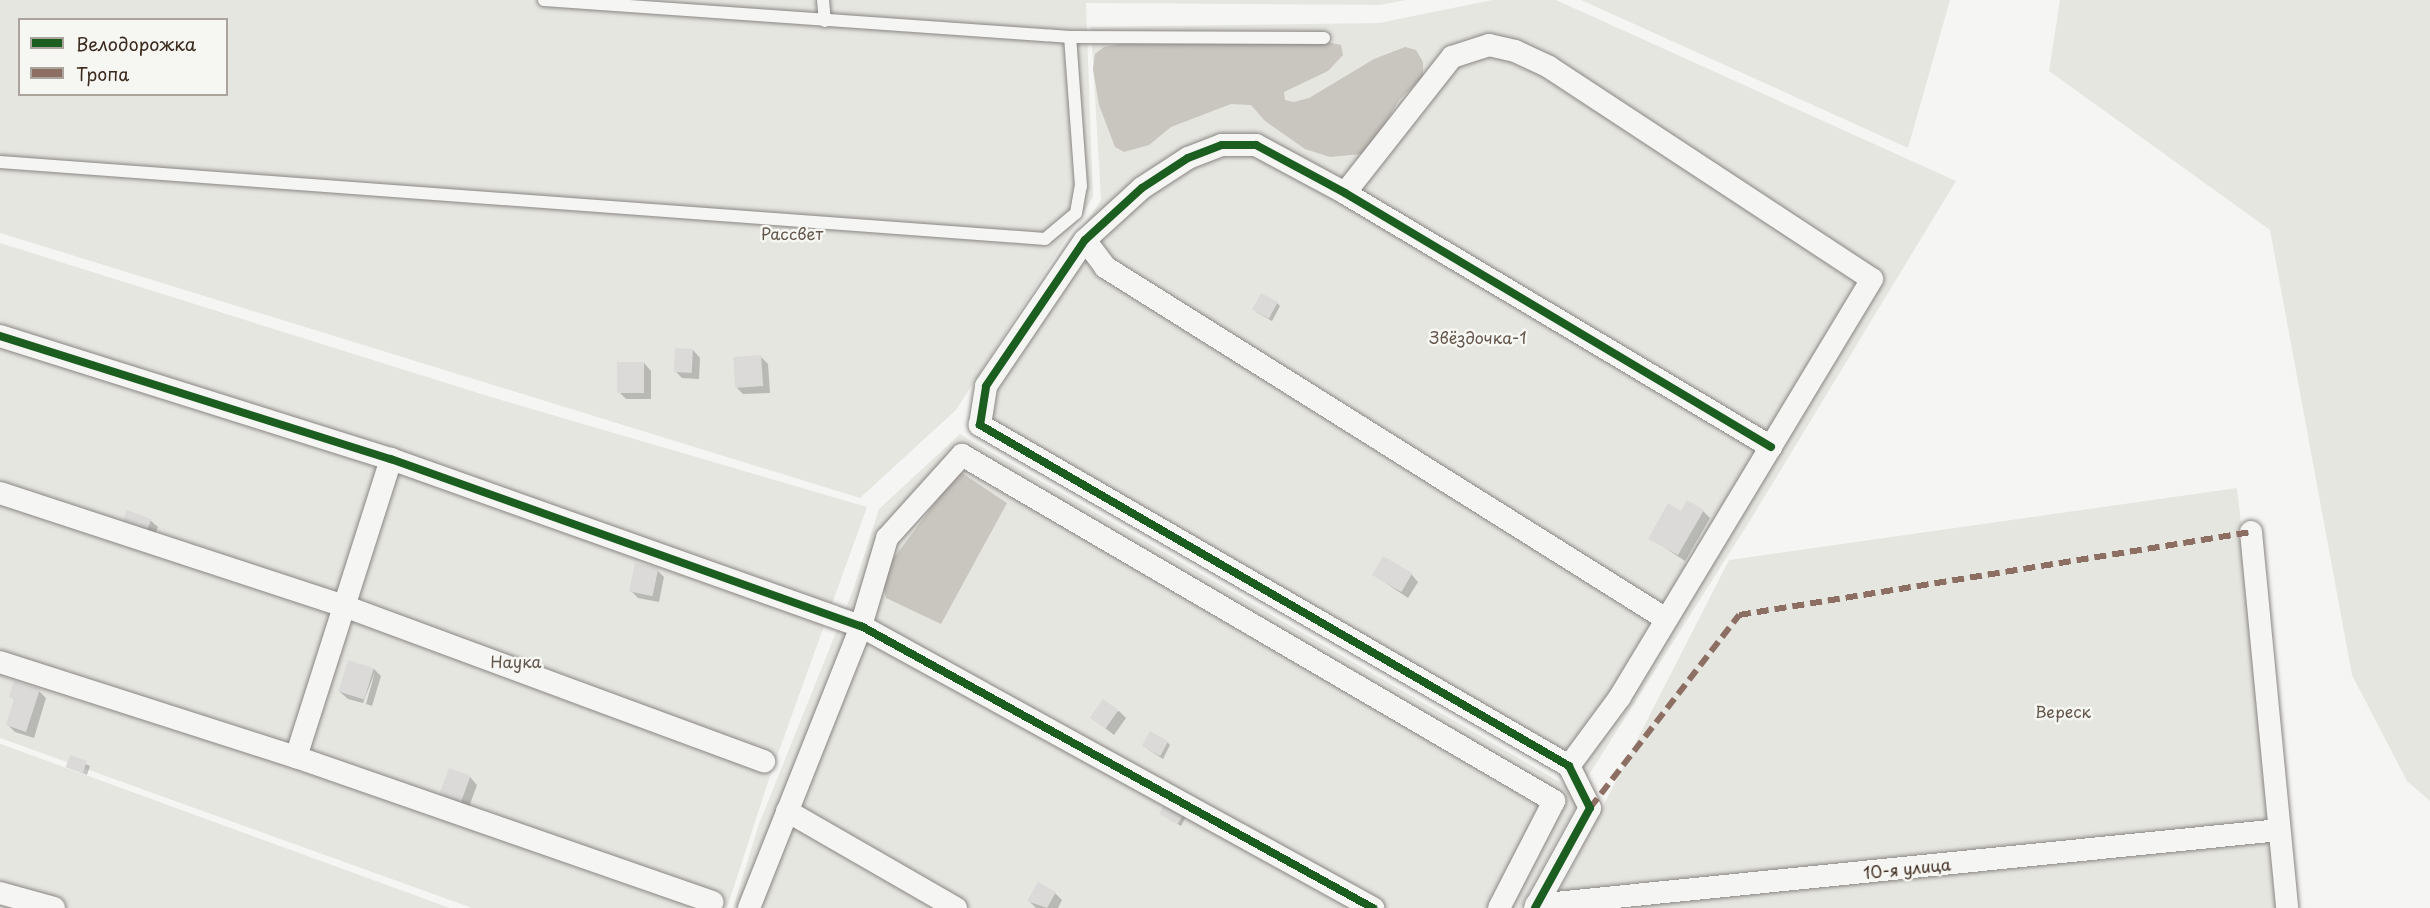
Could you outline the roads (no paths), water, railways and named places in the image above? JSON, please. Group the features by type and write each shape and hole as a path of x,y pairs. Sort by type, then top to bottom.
{"street":[{"path":"1345,193 1452,57 1489,45 1515,51 1549,68 1872,279 1620,697 1569,766"},
{"path":"1535,907 1590,808 1569,766 980,425 987,386 1085,240 1142,188 1188,158 1222,145 1256,146 1345,193 1771,447"},
{"path":"1085,240 1105,267 1666,619"},
{"path":"0,336 391,459 861,626 1373,908"},
{"path":"749,908 861,626 887,538 962,455 1554,801 1499,908"},
{"path":"296,757 391,459"},
{"path":"0,493 344,606 764,761"},
{"path":"2251,532 2287,908"},
{"path":"0,662 296,757 713,902"},
{"path":"787,811 956,908"},
{"name":"10-я улица","path":"1535,907 2278,830"},
{"path":"0,893 54,908"}],"lane":[{"path":"544,0 1070,37 1324,38"},
{"path":"823,0 825,21"},
{"path":"0,162 1045,239 1076,213 1081,186 1070,37"}],"park label":[{"name":"Рассвет","path":"792,233"},
{"name":"Звёздочка-1","path":"1478,337"},
{"name":"Наука","path":"516,661"},
{"name":"Вереск","path":"2063,711"}]}
